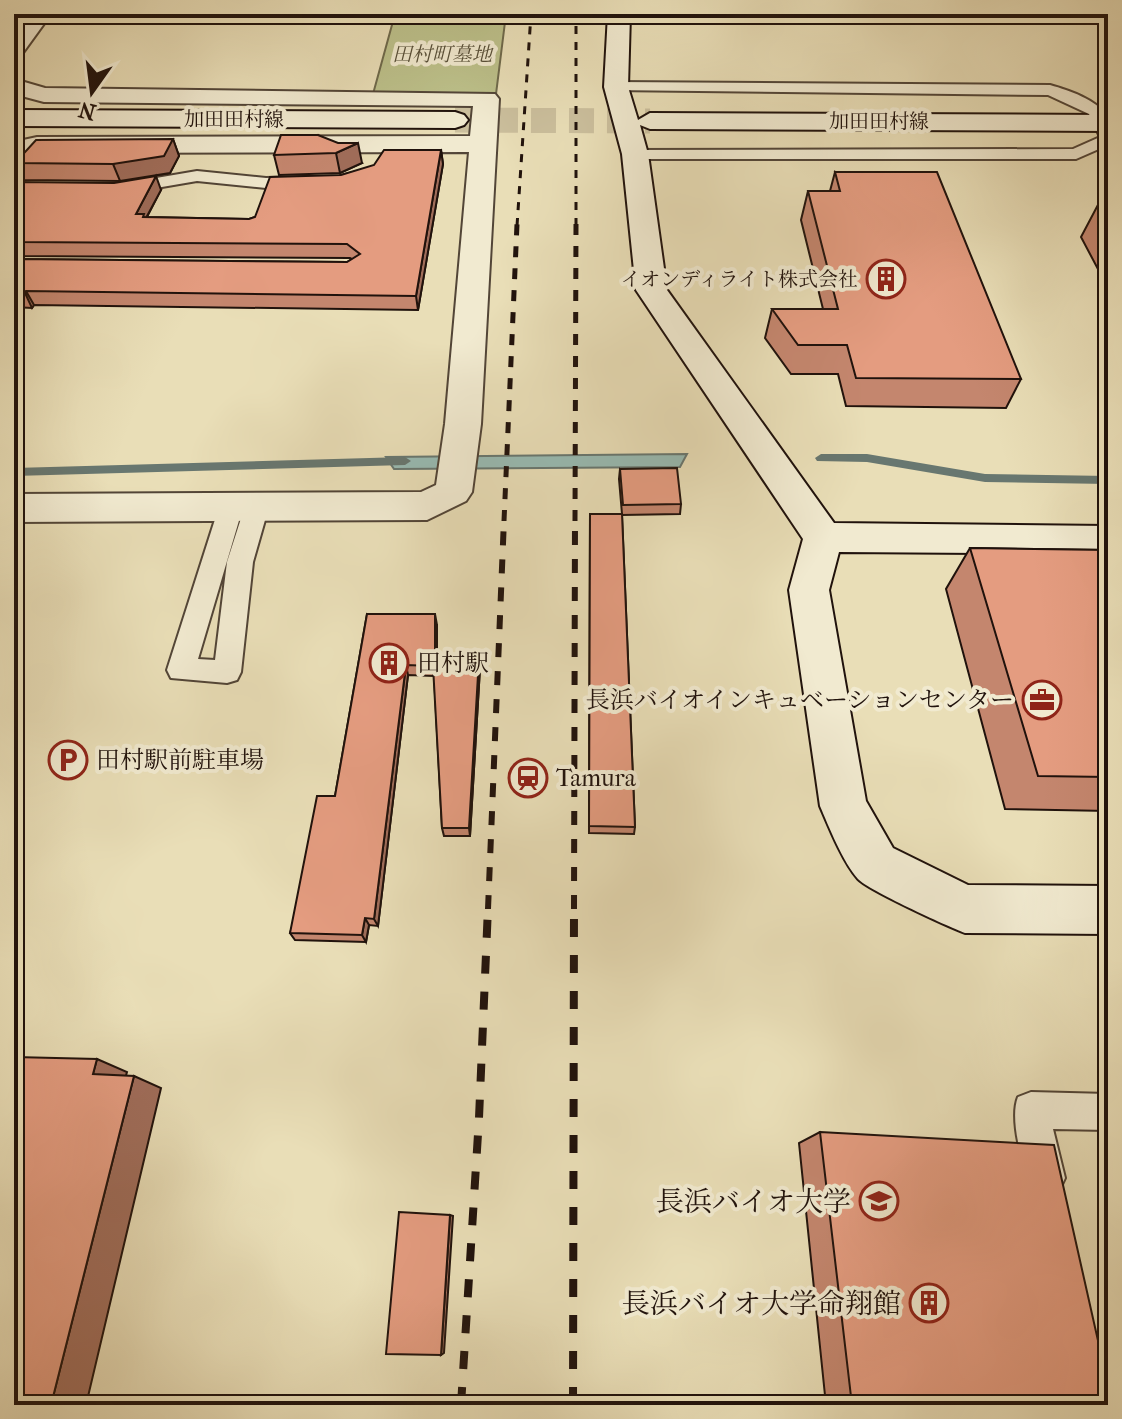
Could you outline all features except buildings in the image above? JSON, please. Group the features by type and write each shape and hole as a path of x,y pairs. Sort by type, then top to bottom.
{"street":[{"path":"14,49 40,14"},
{"path":"619,14 616,87 635,154 652,290 823,538 809,590 843,806 876,864 965,909 1108,910"},
{"path":"14,86 44,95 486,99 459,452 453,492 427,506 14,508"},
{"name":"加田田村線","path":"14,118 455,120"},
{"name":"加田田村線","path":"650,121 1108,123"},
{"path":"14,150 37,145 378,154 482,144"},
{"path":"823,538 916,536 1108,540"}],"lane":[{"path":"616,87 1050,90 1096,110 1108,123 1108,138 1076,154 635,154"},
{"path":"105,190 197,176 266,183 327,181"},
{"path":"244,506 227,672 181,670 244,506"},
{"path":"1054,1211 1031,1110 1108,1112"}],"green space":[{"name":"田村町墓地","path":"395,14 506,14 496,94 373,94"}],"water":[{"path":"687,454 680,467 394,469 386,457"}],"waterway":[{"path":"821,458 867,458 985,478 1108,480"},
{"path":"14,472 405,461"}],"tunnel":[{"path":"455,120 650,121"}],"railway":[{"path":"517,226 531,14"},
{"path":"576,14 576,224"},
{"path":"504,521 517,224"},
{"path":"575,521 576,224"},
{"path":"488,909 504,519"},
{"path":"574,909 575,519"},
{"path":"461,1405 479,1118 488,907"},
{"path":"573,1405 574,907"}],"place":[{"name":"イオンディライト株式会社","path":"886,279"},
{"name":"田村駅","path":"389,663"},
{"name":"長浜バイオインキュベーションセンター","path":"1042,700"},
{"name":"田村駅前駐車場","path":"68,760"},
{"name":"Tamura","path":"528,778"},
{"name":"長浜バイオ大学","path":"879,1201"},
{"name":"長浜バイオ大学命翔館","path":"929,1303"}]}
